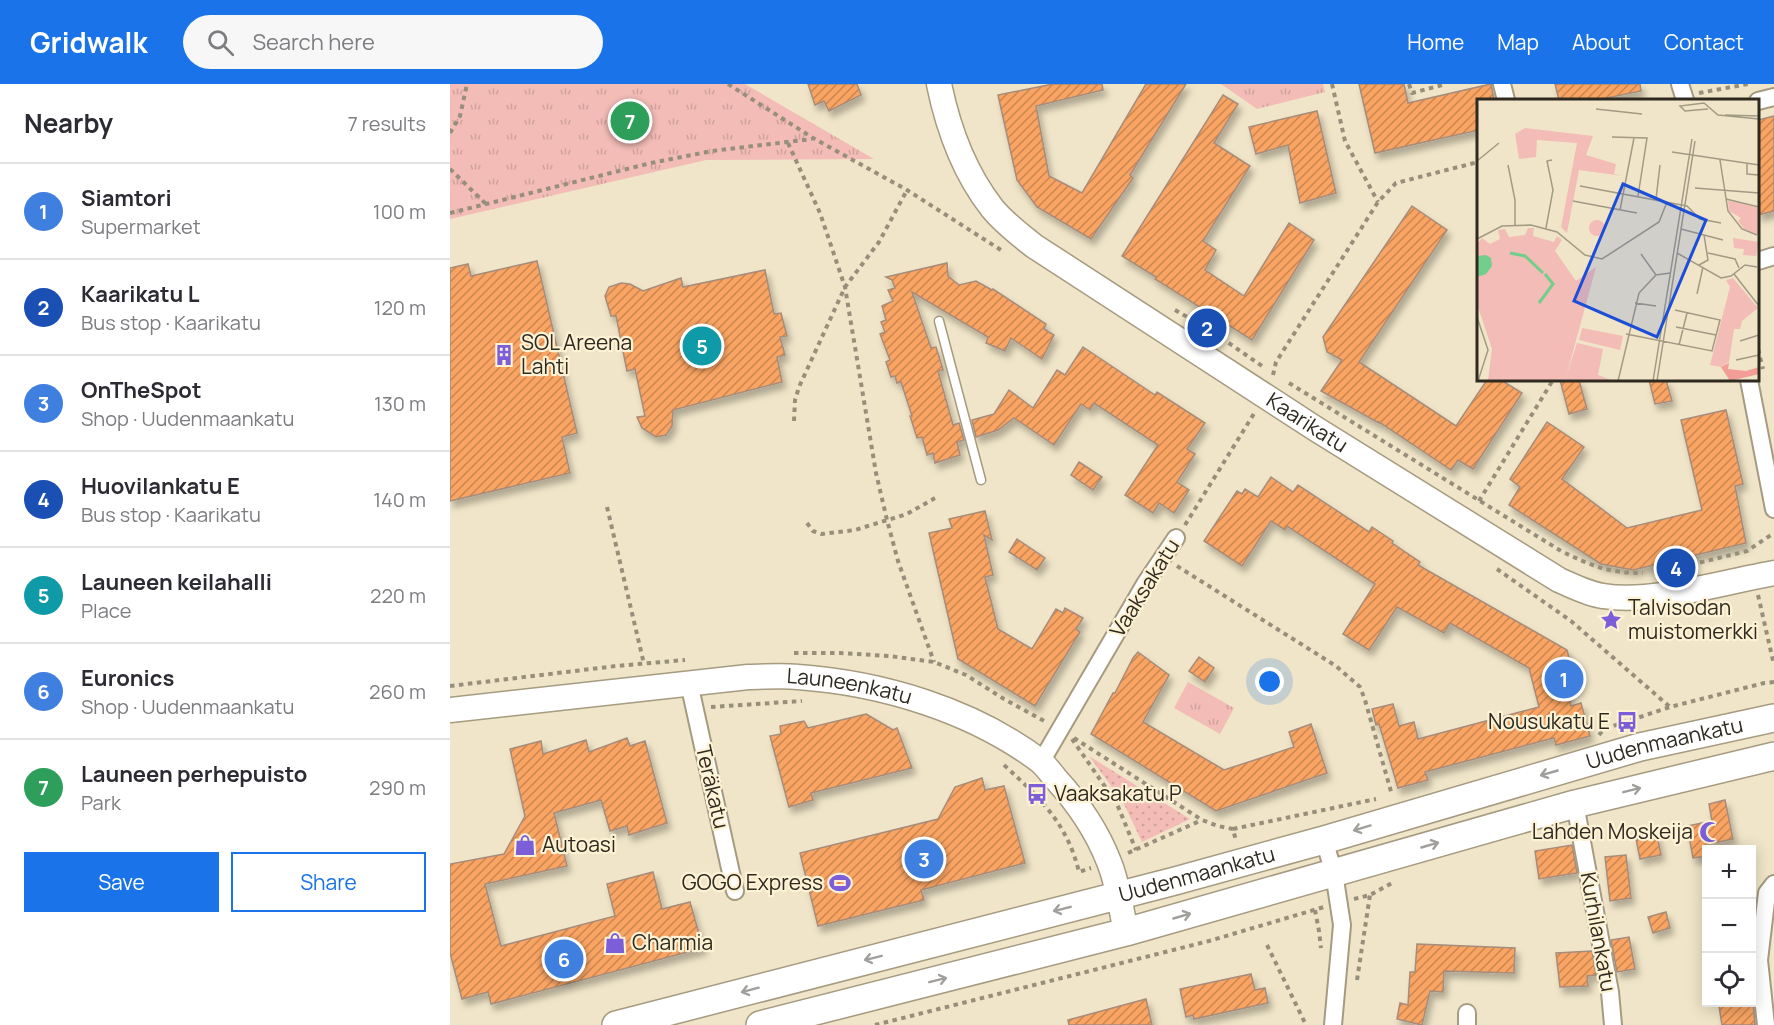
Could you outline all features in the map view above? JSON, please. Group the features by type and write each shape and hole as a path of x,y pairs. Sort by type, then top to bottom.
{"main road":[{"name":"Uudenmaankatu","path":"616,1025 1324,840 1640,747 1774,718"},
{"name":"Uudenmaankatu","path":"760,1025 1126,932 1575,804 1774,756"}],"street":[{"name":"Kaarikatu","path":"939,84 954,137 978,187 993,209 1010,227 1053,259 1316,429 1559,580 1601,596 1635,598 1710,590 1764,575"},
{"path":"1502,84 1506,99"},
{"path":"1680,84 1690,97"},
{"path":"1759,101 1774,97"},
{"path":"1759,261 1774,256"},
{"path":"1749,381 1770,461 1774,509"},
{"name":"Vaaksakatu","path":"1041,762 1145,584 1176,538"},
{"name":"Launeenkatu","path":"450,710 748,677 796,676 846,682 901,695 956,713 1041,762 1070,794 1095,833 1109,862 1119,895 1126,932"},
{"name":"Teräkatu","path":"689,683 735,891"},
{"name":"Kurhilankatu","path":"1575,804 1610,992 1613,1025"},
{"path":"1324,840 1334,873 1342,925 1333,1025"},
{"path":"1766,1025 1759,960 1767,893 1774,884"}],"lane":[{"path":"939,321 981,480"}],"path":[{"path":"450,133 460,116 467,84"},
{"path":"728,84 813,138 907,190 1008,255"},
{"path":"1332,84 1345,141 1378,202"},
{"path":"1409,84 1412,93 1446,84"},
{"path":"1690,97 1748,84"},
{"path":"450,213 651,163 712,151 813,138"},
{"path":"788,143 820,213 845,287 876,473 887,520 898,561 934,662"},
{"path":"1168,305 1207,328 1274,374 1276,362 1378,202 1396,183 1477,163"},
{"path":"450,169 486,205"},
{"path":"794,421 795,400 799,387 845,287 879,242 907,190"},
{"path":"1284,380 1561,551 1591,566 1621,573 1646,573"},
{"path":"1479,501 1552,381"},
{"name":"Vaaksakatu","path":"1176,538 1253,417 1244,410"},
{"path":"807,523 813,531 822,534 855,530 907,514 935,498"},
{"path":"607,507 644,664"},
{"path":"1661,572 1747,551 1774,533"},
{"path":"1747,551 1764,575 1774,665"},
{"path":"1163,558 1336,666 1360,687 1392,795"},
{"path":"1492,566 1571,621 1670,708"},
{"path":"1597,737 1604,729 1670,708 1774,682"},
{"path":"694,708 806,700"},
{"path":"1071,737 1117,804 1136,850"},
{"path":"998,759 1036,794 1058,822 1074,851 1079,872 1109,862 1202,820"},
{"path":"1233,829 1403,792"},
{"path":"875,1025 1197,944 1370,895 1387,884 1403,878"},
{"path":"1355,990 1370,895"},
{"path":"1267,945 1306,1025"}],"green space":[{"path":"450,84 745,84 874,159 706,160 450,219"},
{"path":"1221,84 1323,84 1325,92 1257,109"},
{"path":"1188,682 1234,708 1220,734 1174,708"},
{"path":"1089,756 1190,819 1142,842 1123,802"}],"building":[{"path":"808,84 857,84 861,95 829,111 824,101 815,105"},
{"path":"1053,84 1102,84 1103,90 1036,106 1049,176 1082,193 1146,84 1186,84 1130,175 1133,178 1091,239 1037,207 1017,180 998,95"},
{"path":"1359,84 1404,84 1408,103 1491,84 1494,99 1477,99 1477,130 1375,153"},
{"path":"1555,84 1640,84 1641,91 1602,99 1559,99"},
{"path":"1223,95 1238,104 1214,143 1250,166 1203,241 1216,250 1205,270 1244,296 1289,223 1314,240 1252,340 1122,256"},
{"path":"1317,111 1336,193 1300,203 1288,145 1256,154 1249,127"},
{"path":"1774,116 1774,211 1759,215 1759,120"},
{"path":"1412,206 1447,230 1359,362 1456,426 1486,381 1503,381 1522,393 1473,469 1458,460 1451,470 1379,422 1321,391 1342,360 1327,352 1323,337"},
{"name":"SOL Areena Lahti","path":"537,261 577,433 562,437 570,473 450,501 450,268 468,264 471,276"},
{"path":"947,263 948,276 959,285 976,281 993,289 1046,324 1044,329 1054,335 1042,359 1011,338 1005,351 986,343 988,337 912,292 931,348 936,347 943,370 938,371 953,425 959,423 964,440 957,442 960,455 935,463 933,453 927,455 922,437 917,438 901,382 897,383 895,376 891,377 886,362 890,360 880,334 885,332 881,322 886,320 882,306 893,301 888,290 895,288 892,280 886,277"},
{"path":"765,270 774,314 781,313 787,336 780,337 785,355 777,357 782,382 673,410 672,426 666,435 656,437 642,428 637,417 645,416 635,369 627,371 616,316 611,316 605,296 609,287 621,283 630,284 643,291 681,278 683,287"},
{"path":"1083,347 1155,395 1157,392 1205,423 1187,449 1195,454 1177,482 1189,490 1174,513 1159,503 1153,513 1125,495 1158,445 1094,403 1090,410 1081,404 1054,445 1014,418 998,430 976,437 972,420 994,414 1009,390 1033,408 1057,370 1065,375"},
{"path":"1560,381 1579,381 1587,409 1569,414"},
{"path":"1649,381 1666,381 1672,401 1655,404"},
{"path":"1726,410 1743,484 1735,486 1746,543 1633,570 1601,564 1509,505 1520,487 1510,479 1547,422 1584,447 1562,479 1627,528 1702,510 1681,420"},
{"path":"1079,462 1102,477 1093,490 1071,475"},
{"path":"1271,477 1293,492 1298,485 1369,532 1372,527 1420,562 1418,565 1567,650 1572,669 1562,671 1571,706 1581,703 1590,736 1556,745 1554,738 1425,772 1428,780 1398,788 1379,724 1376,725 1372,709 1393,704 1399,726 1414,722 1418,739 1539,707 1529,668 1450,623 1444,633 1397,607 1369,650 1343,634 1375,584 1287,526 1285,530 1271,521 1242,566 1204,541 1237,491 1242,494 1245,489 1258,497"},
{"path":"985,511 992,540 984,535 993,575 985,577 998,629 1032,649 1056,609 1063,613 1065,608 1083,618 1076,629 1080,632 1035,706 958,659 929,533 952,528 949,519"},
{"path":"1017,539 1045,558 1037,570 1009,552"},
{"path":"1138,652 1169,675 1143,722 1224,770 1294,747 1289,732 1311,724 1327,773 1216,811 1091,734"},
{"path":"1199,657 1214,668 1205,682 1189,671"},
{"path":"866,714 893,730 897,728 912,768 811,793 813,800 789,807 770,736 781,734 780,726 804,721 808,728"},
{"path":"627,738 630,746 645,741 667,823 629,835 627,826 610,831 601,800 554,813 567,866 485,884 501,946 615,916 607,884 653,872 662,909 690,902 703,948 491,1004 488,992 462,999 450,953 450,864 504,854 525,816 510,749 541,741 543,754 586,740 589,752"},
{"path":"982,778 985,790 1004,786 1025,863 921,890 924,900 818,926 800,853 938,819 955,787"},
{"name":"Lahden Moskeija","path":"1725,800 1733,839 1702,845 1702,857 1693,858 1687,826 1712,821 1709,804"},
{"path":"1657,835 1661,855 1640,859 1636,839"},
{"path":"1572,845 1577,873 1539,879 1535,851"},
{"path":"1626,855 1631,898 1610,901 1605,857"},
{"path":"1666,912 1670,928 1653,933 1648,917"},
{"path":"1629,937 1635,969 1617,972 1611,940"},
{"path":"1417,944 1515,948 1514,973 1444,971 1443,992 1430,991 1422,1025 1397,1019 1400,1003 1408,1005 1410,972 1415,972"},
{"path":"1592,951 1596,975 1587,976 1588,986 1560,987 1556,953"},
{"path":"1251,974 1255,990 1265,988 1268,1003 1194,1019 1193,1015 1186,1017 1180,989"},
{"path":"1146,999 1152,1025 1069,1025 1068,1020"},
{"path":"1719,1007 1753,1007 1755,1025 1722,1025"}],"place":[{"name":"Launeen perhepuisto","path":"630,121"},
{"name":"Kaarikatu L","path":"1207,328"},
{"name":"Launeen keilahalli","path":"702,346"},
{"name":"SOL Areena Lahti","path":"504,355"},
{"name":"Huovilankatu E","path":"1676,568"},
{"name":"Talvisodan muistomerkki","path":"1611,620"},
{"name":"Siamtori","path":"1564,679"},
{"name":"Nousukatu E","path":"1627,722"},
{"name":"Vaaksakatu P","path":"1037,794"},
{"name":"Lahden Moskeija","path":"1710,832"},
{"name":"Autoasi","path":"525,845"},
{"name":"OnTheSpot","path":"924,859"},
{"name":"GOGO Express","path":"840,883"},
{"name":"Charmia","path":"615,943"},
{"name":"Euronics","path":"564,959"}]}
